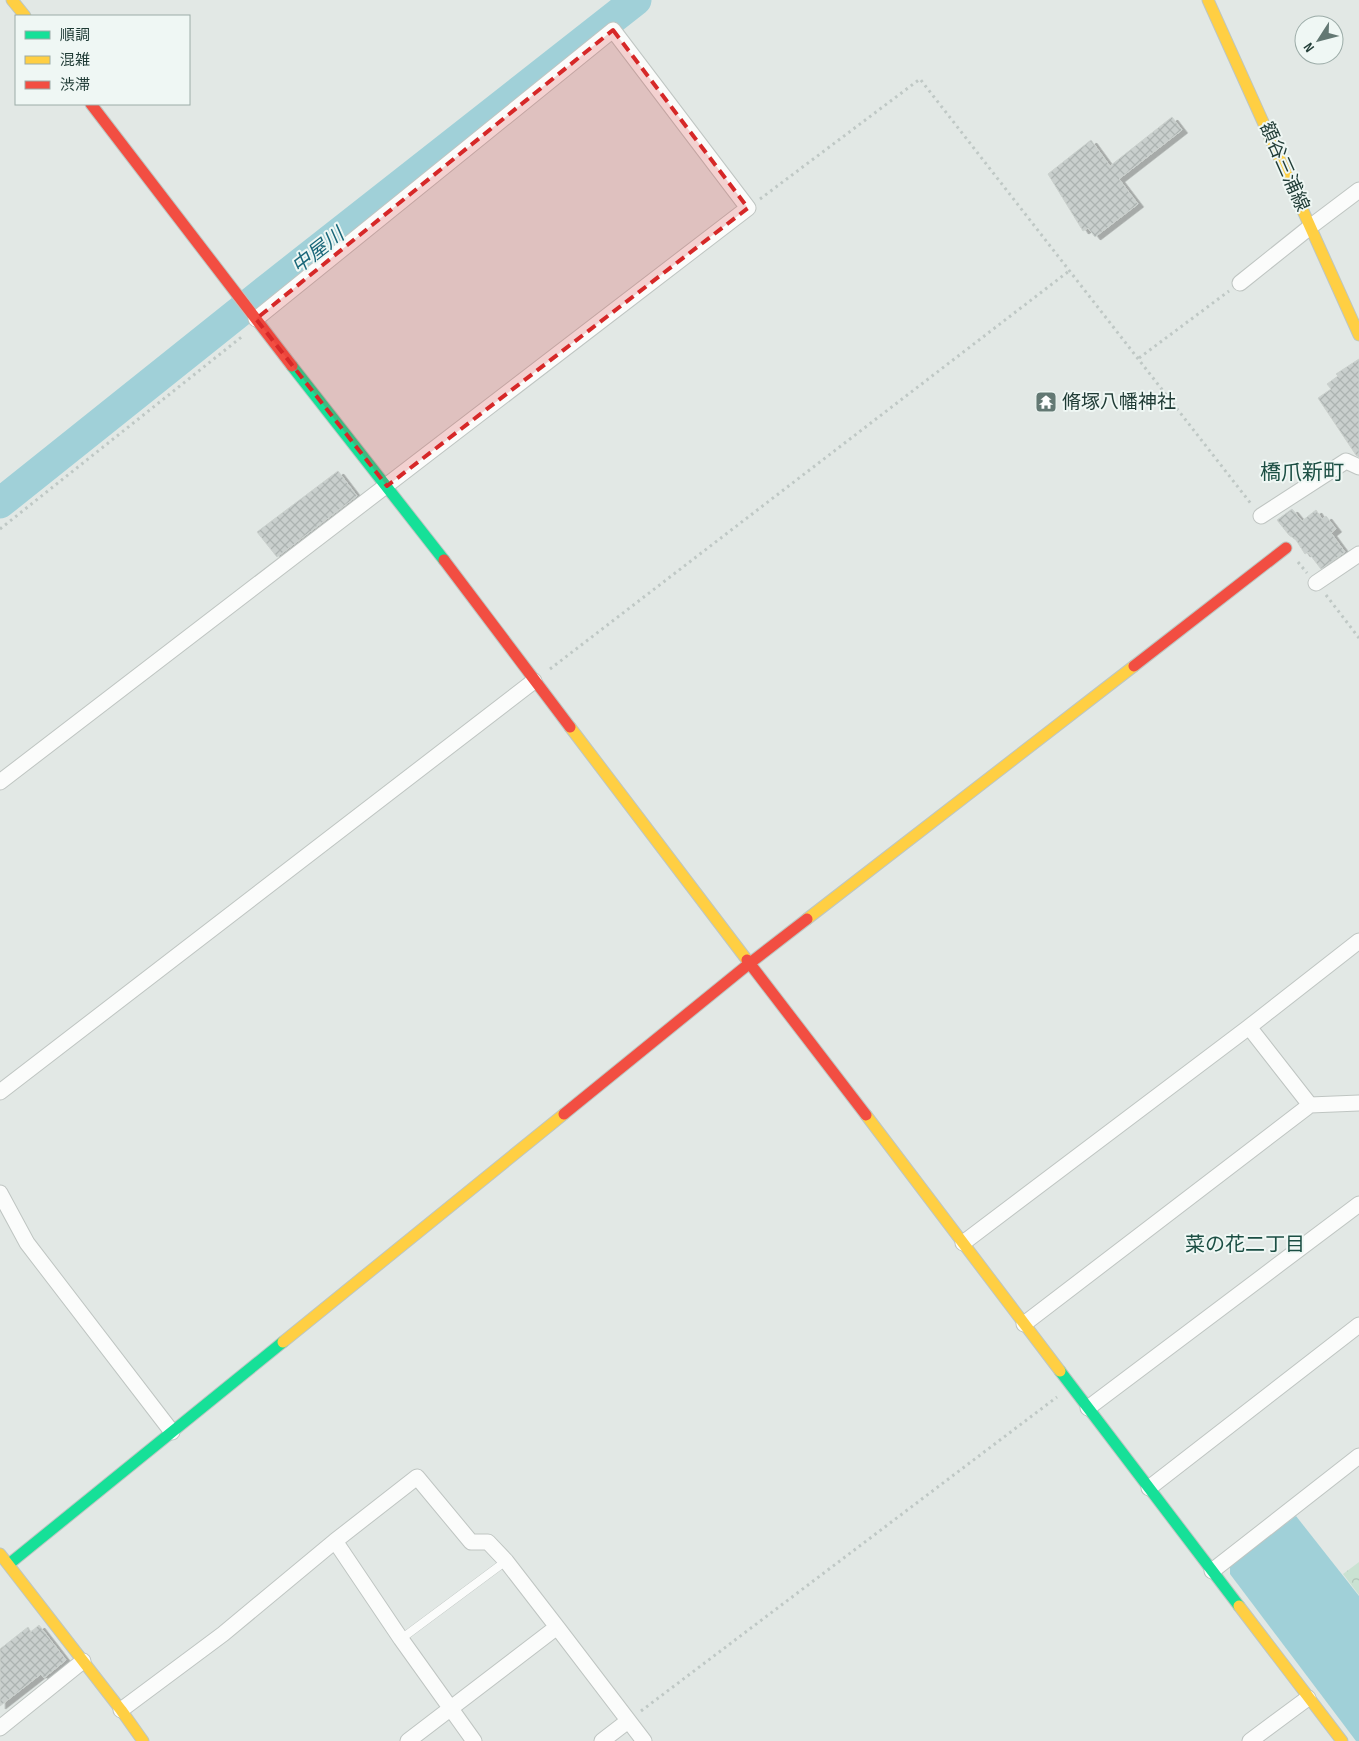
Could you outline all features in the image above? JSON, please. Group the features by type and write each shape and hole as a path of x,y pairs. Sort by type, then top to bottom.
{"street":[{"path":"12,0 24,15"},
{"name":"額谷三浦線","path":"1208,0 1359,335"},
{"path":"0,782 748,208 613,30 255,318"},
{"path":"92,105 237,295 387,486 1342,1741"},
{"path":"1240,283 1359,190"},
{"path":"1262,516 1346,461 1359,467"},
{"path":"8,1564 750,963 1286,548"},
{"path":"1316,583 1359,554"},
{"path":"0,1092 534,681"},
{"path":"963,1243 1249,1027 1359,941"},
{"path":"1249,1027 1310,1105"},
{"path":"1024,1324 1310,1105 1359,1103"},
{"path":"0,1193 27,1243 172,1432"},
{"path":"1088,1408 1359,1204"},
{"path":"1149,1488 1359,1326"},
{"path":"1212,1571 1359,1456"},
{"path":"121,1710 224,1634 335,1541 416,1477 471,1542 488,1542 506,1561 644,1741"},
{"path":"335,1541 401,1639 474,1741"},
{"path":"0,1554 121,1710 142,1741"},
{"path":"408,1741 557,1627"},
{"path":"0,1728 83,1661"},
{"path":"1250,1741 1308,1698"},
{"path":"602,1741 628,1720"}],"lane":[{"path":"401,1639 506,1561"}],"path":[{"path":"748,208 920,80 1262,516"},
{"path":"534,681 1069,270"},
{"path":"1139,358 1240,283"},
{"path":"0,529 255,318"},
{"path":"1286,548 1359,638"},
{"path":"628,1720 1071,1386"}],"highlighted area":[{"path":"613,30 748,208 387,486 256,319"}],"green space":[{"path":"1359,1562 1359,1595 1343,1574"}],"water":[{"path":"1296,1516 1359,1596 1359,1741 1356,1741 1230,1574 1230,1565"}],"building":[{"path":"1172,117 1182,130 1119,179 1138,204 1095,237 1088,228 1083,231 1048,174 1091,140 1110,166"},
{"path":"1359,359 1359,457 1318,398 1331,389 1327,384 1338,376 1336,374"},
{"path":"338,471 357,496 277,557 257,532"},
{"path":"1292,509 1302,521 1316,510 1322,519 1326,516 1336,529 1331,533 1345,552 1321,569 1308,552 1305,554 1296,540 1289,535 1277,520"},
{"path":"39,1625 66,1660 44,1678 41,1674 0,1706 0,1649 28,1627 31,1632"}],"waterway":[{"name":"中屋川","path":"0,503 273,285 636,0"}],"traffic: fast":[{"path":"292,366 444,560"},
{"path":"9,1564 283,1342"},
{"path":"1060,1371 1239,1606"}],"traffic: slow":[{"path":"12,0 24,15"},
{"path":"1208,0 1359,335"},
{"path":"807,919 1134,666"},
{"path":"570,727 747,960"},
{"path":"283,1342 564,1114"},
{"path":"866,1115 1060,1371"},
{"path":"0,1554 143,1741"},
{"path":"1239,1606 1342,1741"}],"traffic: jam":[{"path":"92,105 292,366"},
{"path":"1134,666 1286,548"},
{"path":"444,560 570,727"},
{"path":"564,1114 807,919"},
{"path":"747,960 866,1115"}],"place":[{"name":"脩塚八幡神社","path":"1046,402"}],"district":[{"name":"橋爪新町","path":"1302,472"},
{"name":"菜の花二丁目","path":"1245,1245"}]}
